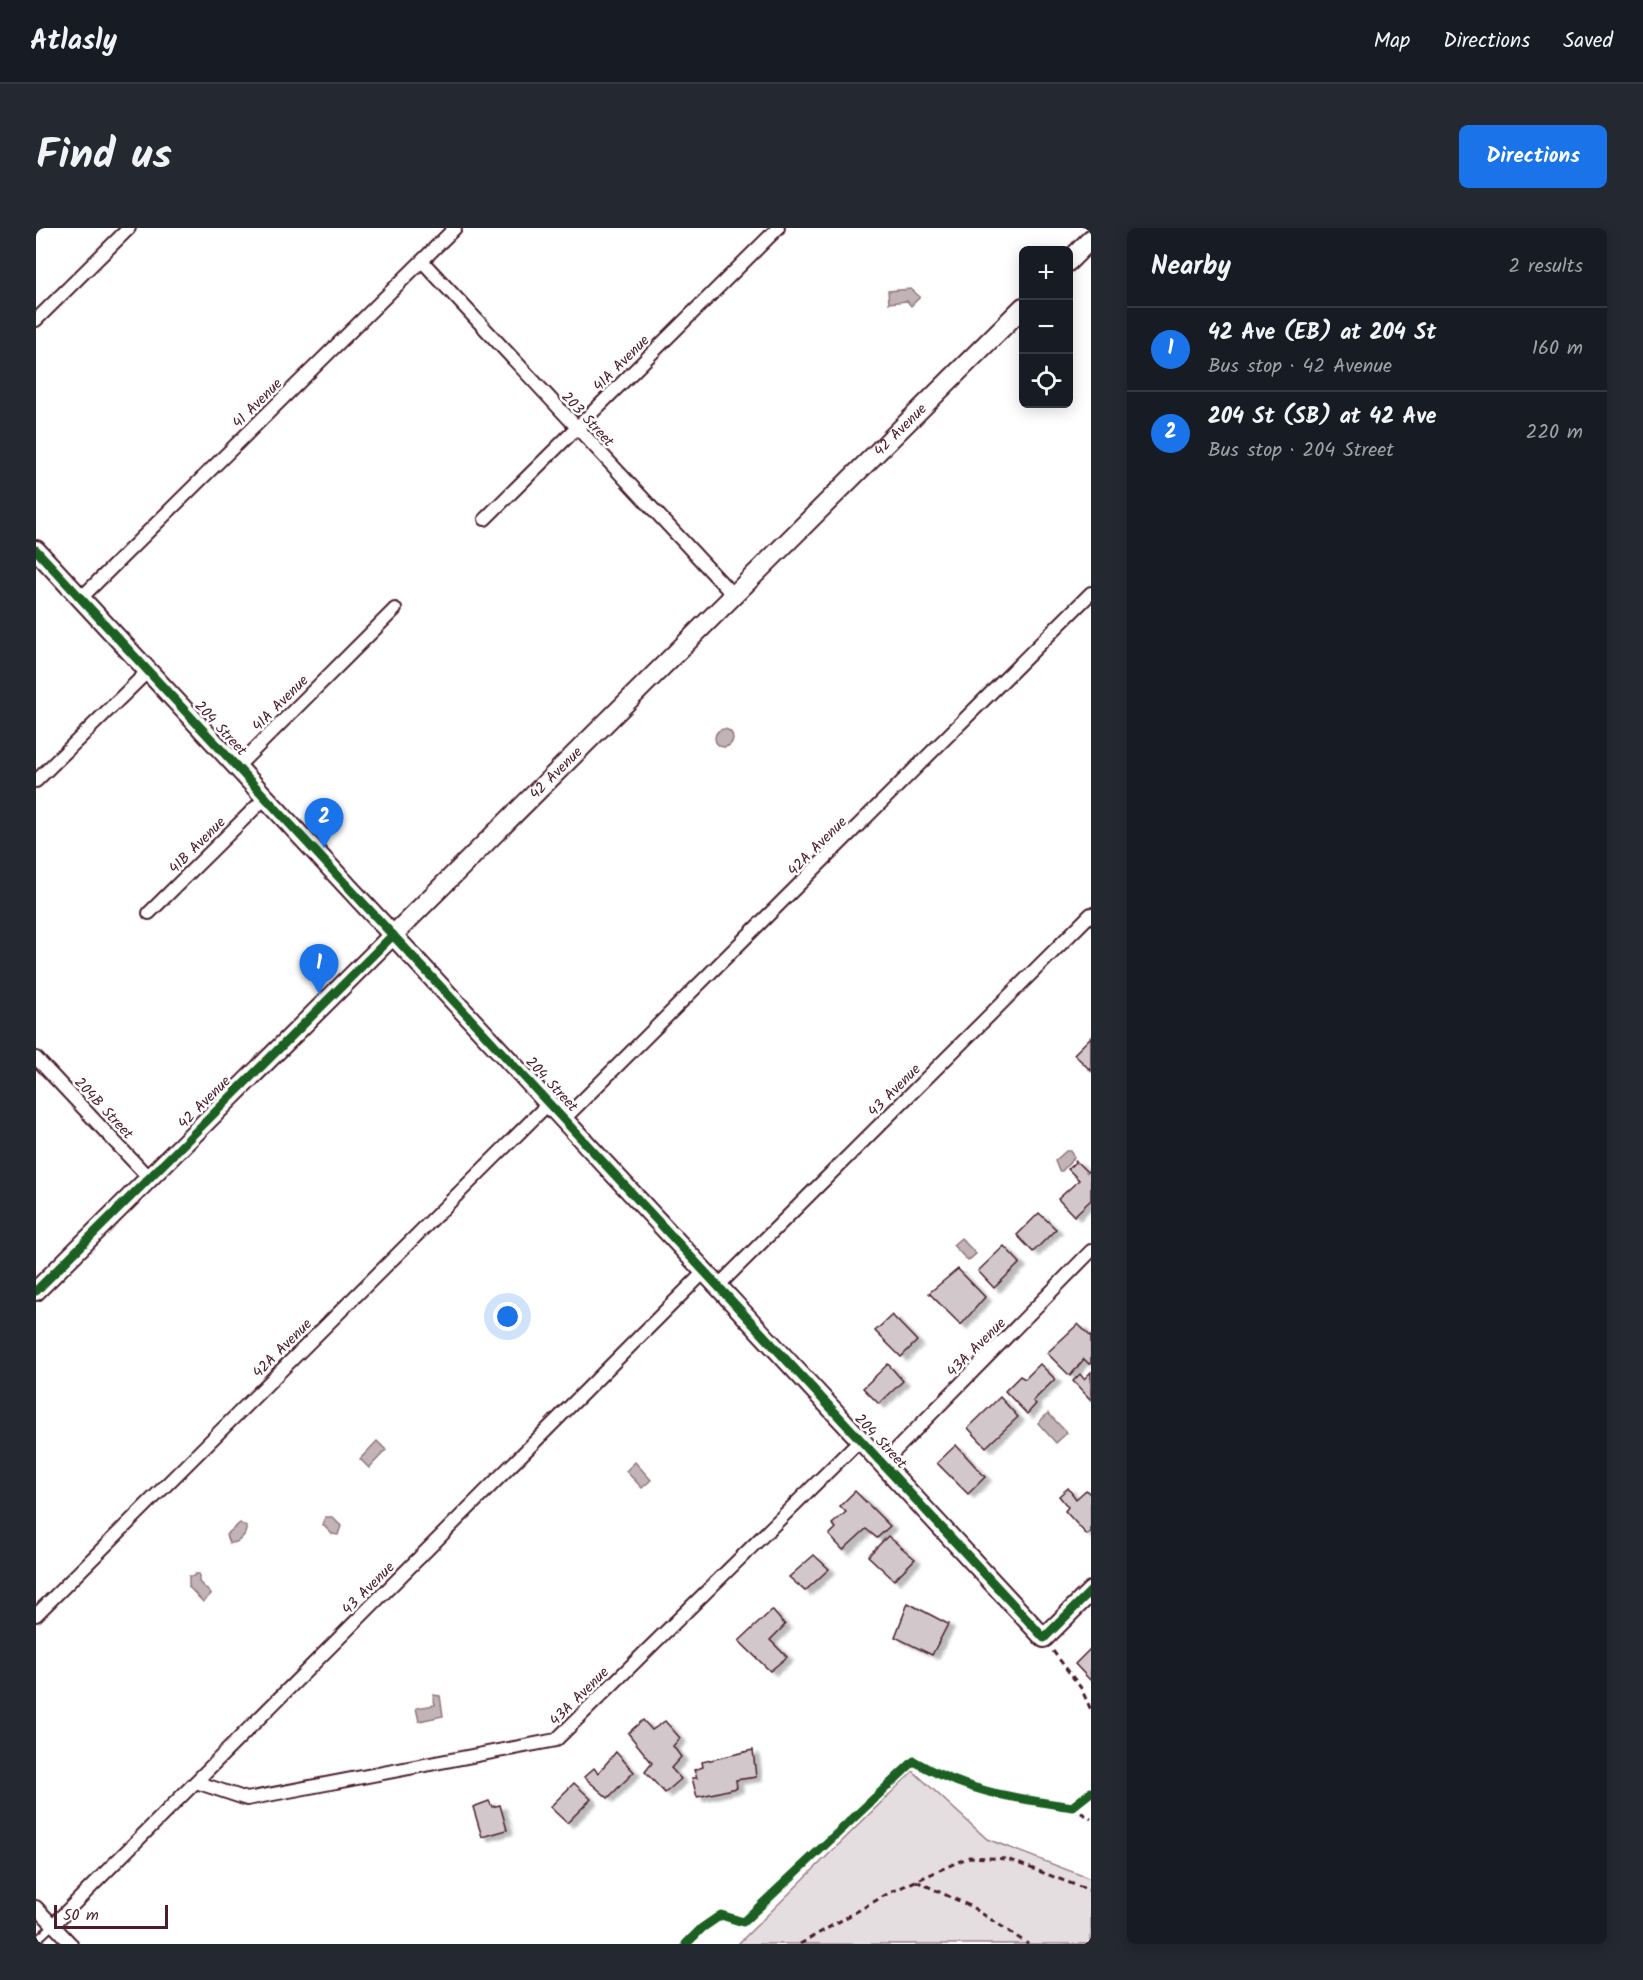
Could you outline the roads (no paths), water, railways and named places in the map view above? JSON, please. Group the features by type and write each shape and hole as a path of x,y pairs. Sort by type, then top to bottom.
{"street":[{"path":"36,320 129,228"},
{"name":"41 Avenue","path":"80,599 455,228"},
{"name":"41A Avenue","path":"485,519 778,228"},
{"path":"1073,257 1091,239"},
{"name":"203 Street","path":"422,261 576,429 734,596"},
{"name":"42 Avenue","path":"36,1291 1019,311"},
{"name":"204 Street","path":"36,550 1044,1638 1091,1592"},
{"name":"42A Avenue","path":"564,1119 1091,593"},
{"name":"41A Avenue","path":"237,767 395,609"},
{"path":"36,781 148,671"},
{"name":"41B Avenue","path":"149,913 265,798"},
{"name":"43 Avenue","path":"718,1286 1091,914"},
{"name":"204B Street","path":"36,1058 149,1178"},
{"name":"42A Avenue","path":"36,1615 549,1103"},
{"name":"43A Avenue","path":"882,1464 1091,1251"},
{"name":"43 Avenue","path":"53,1925 704,1272"},
{"name":"43A Avenue","path":"196,1782 247,1799 556,1740 860,1440"},
{"path":"36,1907 70,1944"}],"lane":[{"path":"36,1941 53,1925"}],"place":[{"name":"204 St (SB) at 42 Ave","path":"324,848"},
{"name":"42 Ave (EB) at 204 St","path":"319,994"}]}
